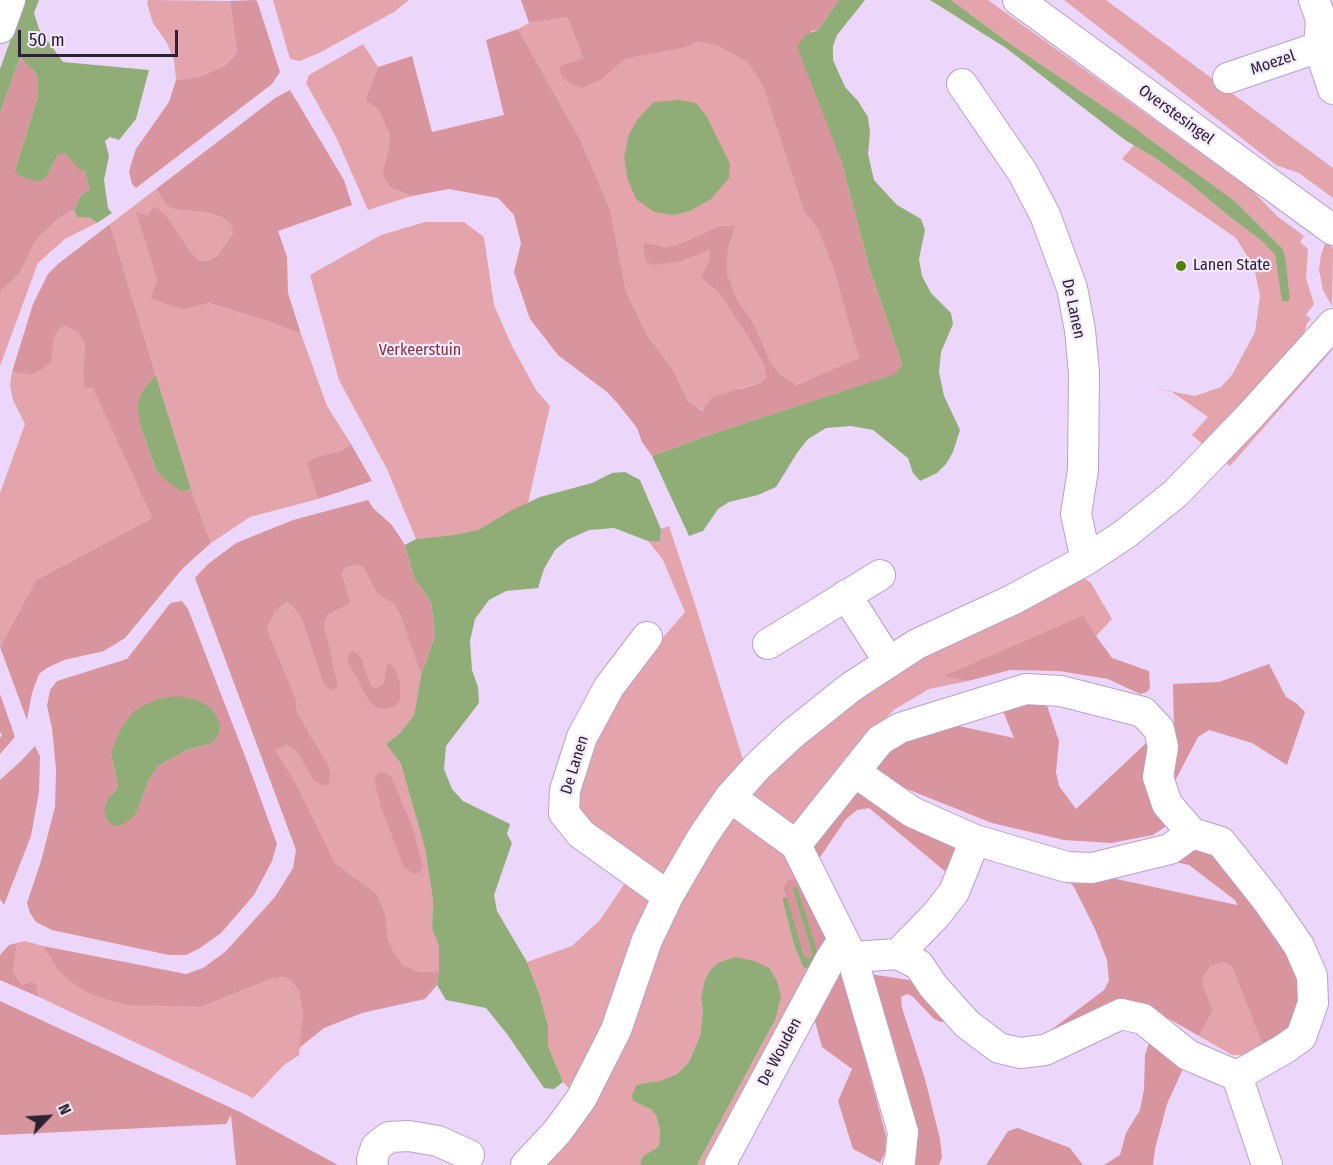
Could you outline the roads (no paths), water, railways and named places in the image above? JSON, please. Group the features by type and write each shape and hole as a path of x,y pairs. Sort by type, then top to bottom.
{"street":[{"path":"0,28 10,0"},
{"name":"Overstesingel","path":"1018,0 1333,230"},
{"name":"Moezel","path":"1228,78 1322,22 1333,89"},
{"name":"De Lanen","path":"962,84 1023,173 1045,215 1072,288 1080,330 1084,373 1083,470 1076,514 1086,560"},
{"path":"526,1165 557,1132 581,1099 616,1030 647,940 668,896 703,836 730,797 758,766 791,735 851,687 917,644 1012,600 1086,560 1125,534 1176,493 1250,417 1333,324"},
{"path":"768,644 880,575"},
{"path":"846,595 890,662"},
{"name":"De Lanen","path":"647,637 609,687 582,737 565,790 564,813 581,834 668,896"},
{"path":"795,844 880,740 900,728 1026,689 1060,691 1143,712 1159,729 1163,747 1158,777 1167,804 1192,833 1221,842 1267,900 1292,937 1312,976 1313,1003 1301,1037 1237,1076"},
{"path":"855,772 912,812 975,840 1067,867 1092,868 1170,849 1192,833"},
{"path":"730,797 795,844 847,949 903,1132 898,1165"},
{"path":"898,954 936,915 954,892 975,840"},
{"path":"847,949 898,954 919,965 933,986 967,1024 999,1048 1020,1053 1045,1050 1121,1014 1143,1019 1188,1055 1237,1076 1267,1165"},
{"name":"De Wouden","path":"720,1165 830,960 847,949"},
{"path":"373,1165 372,1160 376,1147 389,1137 409,1136 438,1141 469,1155"}],"place":[{"name":"Lanen State","path":"1181,266"}],"park label":[{"name":"Verkeerstuin","path":"420,351"}]}
